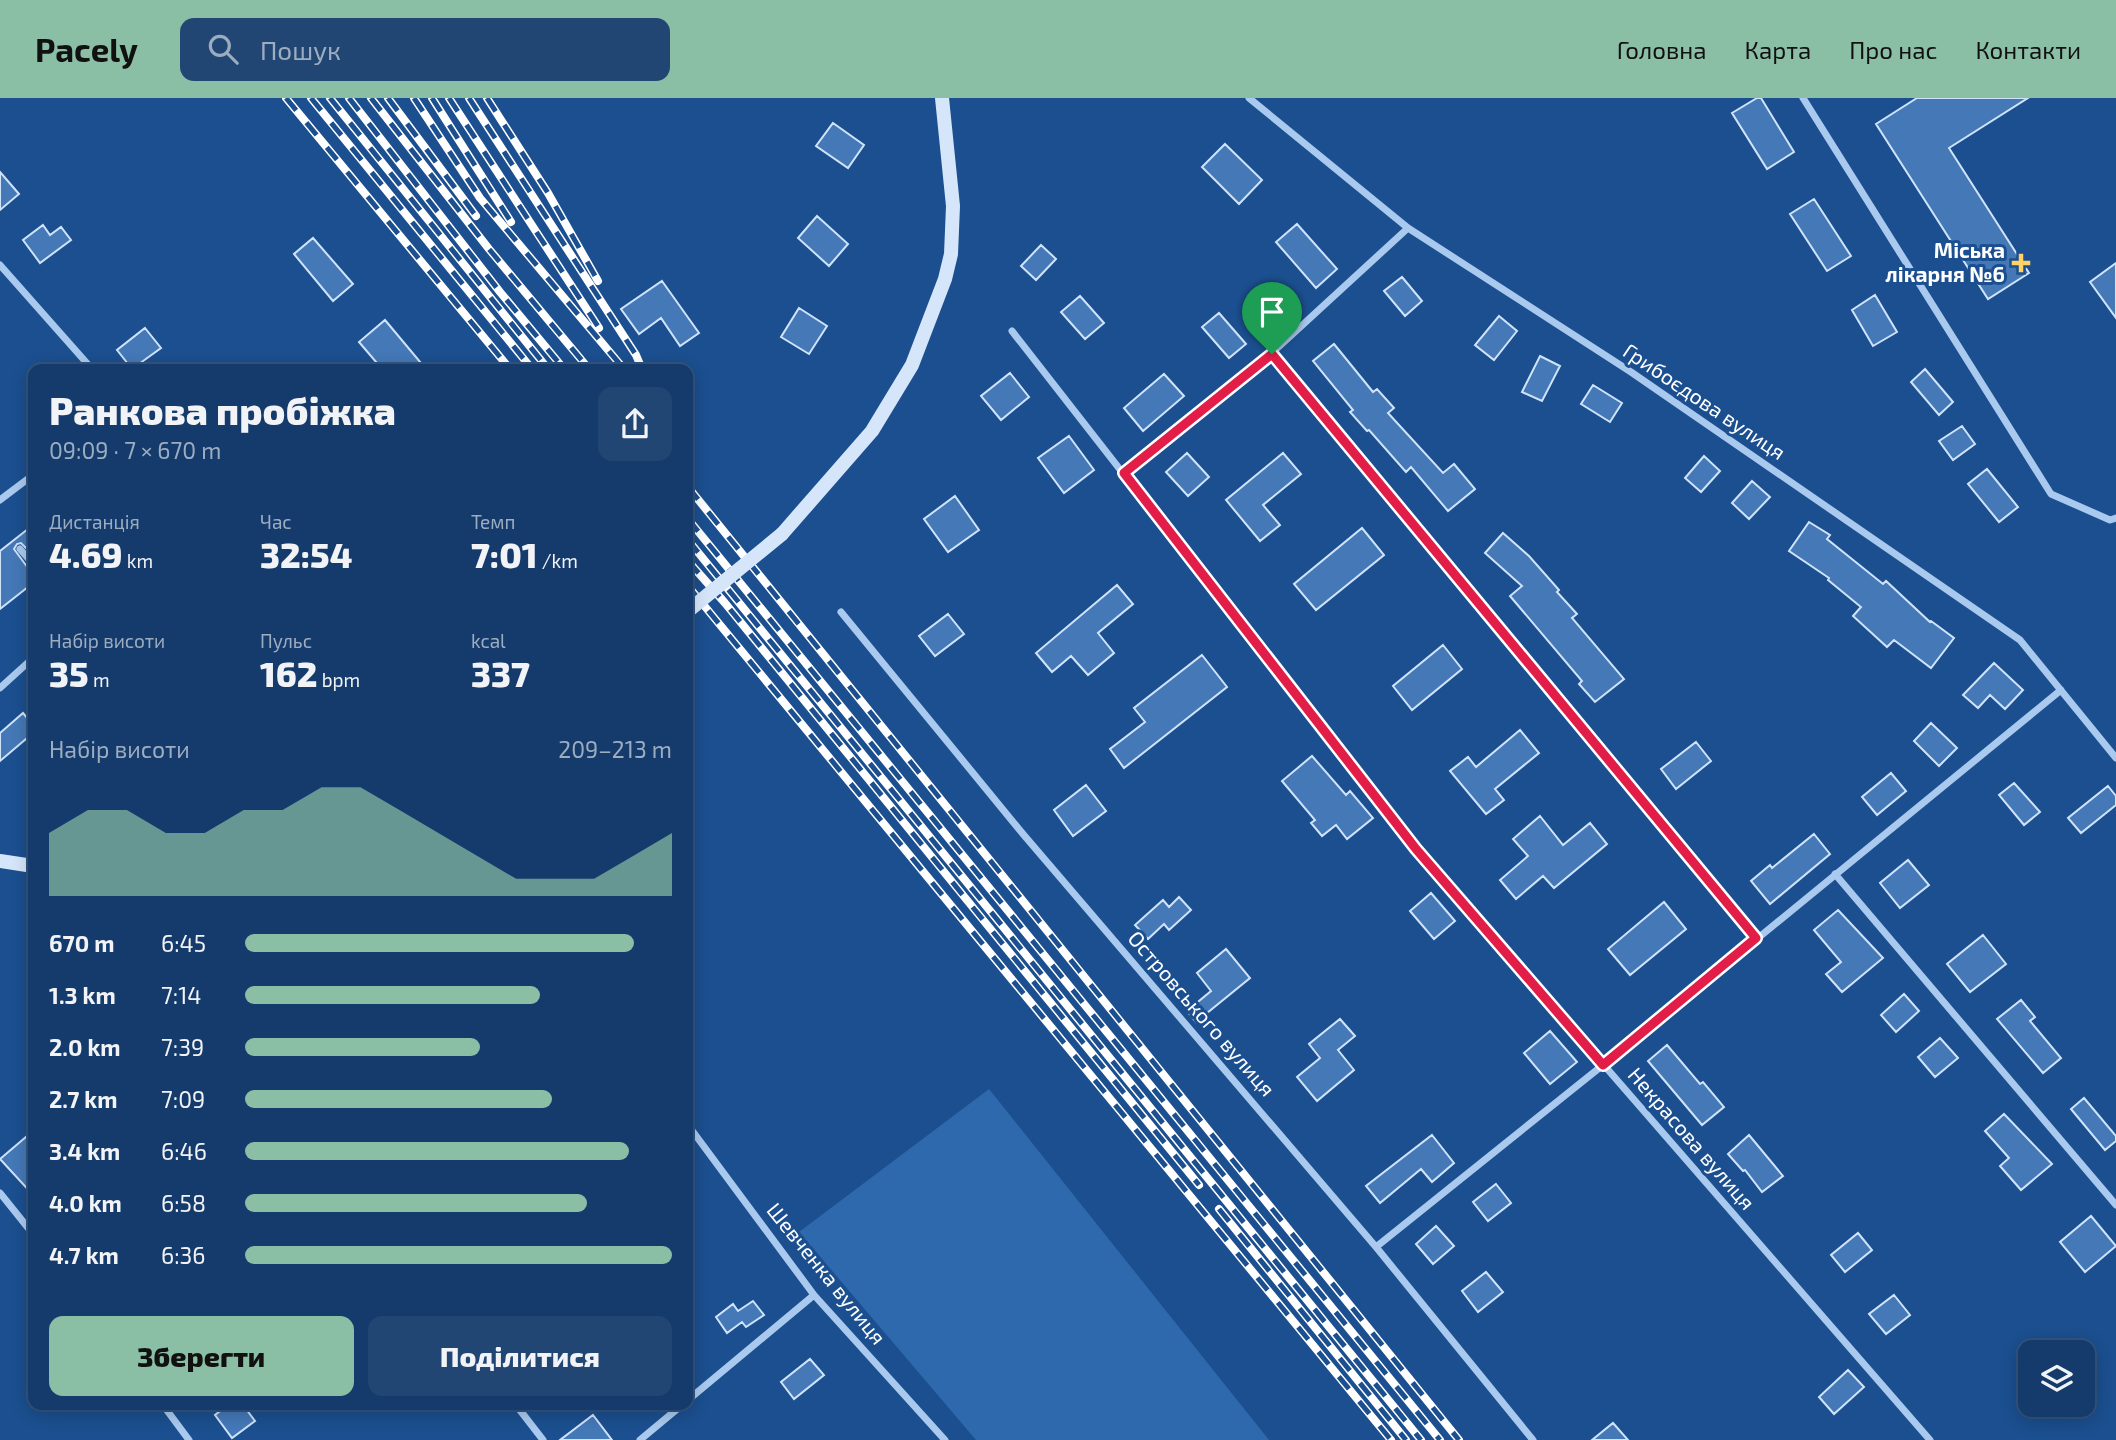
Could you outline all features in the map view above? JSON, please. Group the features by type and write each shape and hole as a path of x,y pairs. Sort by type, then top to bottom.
{"street":[{"path":"693,607 782,534 872,431 912,365 945,279 951,254 953,206 942,98"},
{"name":"Грибоєдова вулиця","path":"1249,98 1408,228 1631,372 2020,639 2116,758"},
{"path":"1803,98 2051,494 2110,520 2116,518"},
{"path":"1124,473 1272,354 1408,228"},
{"path":"0,265 88,364"},
{"name":"Некрасова вулиця","path":"1012,331 1416,849 1930,1440"},
{"path":"1272,354 1756,938"},
{"path":"0,500 28,479"},
{"path":"20,550 28,559"},
{"name":"Островського вулиця","path":"841,612 1023,834 1376,1247 1533,1440"},
{"path":"0,688 28,663"},
{"path":"1376,1247 2061,690"},
{"path":"0,861 28,865"},
{"path":"1835,874 2116,1205"},
{"name":"Шевченка вулиця","path":"693,1132 814,1295 944,1440"},
{"path":"0,1193 28,1228"},
{"path":"693,1396 814,1295"},
{"path":"167,1410 189,1440"},
{"path":"520,1410 543,1440"},
{"path":"640,1440 676,1410"}],"shaded area":[{"path":"989,1089 1269,1440 976,1440 799,1232"}],"building":[{"path":"1761,98 1794,152 1767,169 1732,113"},
{"path":"1917,98 2028,98 1949,148 2029,273 1988,299 1876,124"},
{"path":"833,123 864,145 848,168 816,146"},
{"path":"1225,144 1262,180 1239,204 1202,167"},
{"path":"0,172 19,194 0,210"},
{"path":"1814,199 1851,256 1827,271 1790,214"},
{"path":"817,216 848,244 829,266 798,238"},
{"path":"1297,224 1337,269 1316,288 1276,242"},
{"path":"43,225 50,235 61,227 71,240 40,263 23,240"},
{"path":"313,238 353,284 333,301 294,254"},
{"path":"1041,245 1056,259 1036,280 1021,266"},
{"path":"2116,263 2116,318 2090,282"},
{"path":"1402,277 1422,301 1405,316 1384,291"},
{"path":"662,281 699,333 680,346 661,318 639,334 621,309"},
{"path":"1875,295 1897,332 1873,346 1852,310"},
{"path":"1080,296 1104,323 1085,339 1061,312"},
{"path":"799,308 827,326 809,354 781,337"},
{"path":"1219,313 1246,344 1229,358 1202,327"},
{"path":"1499,316 1517,331 1494,360 1475,345"},
{"path":"385,320 422,364 378,364 359,342"},
{"path":"145,328 161,348 139,364 128,364 117,350"},
{"path":"1334,344 1373,392 1377,389 1394,408 1388,413 1443,473 1454,464 1475,489 1448,511 1411,467 1406,472 1350,412 1353,410 1313,361"},
{"path":"1540,356 1560,366 1542,401 1522,392"},
{"path":"1925,369 1953,402 1939,415 1911,382"},
{"path":"1010,373 1029,397 1001,420 981,396"},
{"path":"1164,374 1184,396 1143,431 1124,408"},
{"path":"1593,385 1622,403 1610,422 1581,404"},
{"path":"1962,426 1975,444 1953,460 1939,441"},
{"path":"1069,436 1094,470 1064,493 1038,458"},
{"path":"1187,453 1209,477 1188,496 1166,472"},
{"path":"1283,453 1301,474 1263,505 1280,525 1260,541 1226,500"},
{"path":"1704,456 1720,471 1701,492 1685,478"},
{"path":"1987,469 2018,507 1999,522 1968,484"},
{"path":"1752,481 1770,497 1749,519 1732,503"},
{"path":"955,496 979,530 948,552 924,519"},
{"path":"1809,522 1830,535 1827,539 1883,584 1886,581 1930,622 1954,638 1931,668 1894,640 1887,647 1853,616 1861,607 1828,580 1829,578 1789,551"},
{"path":"1362,528 1384,555 1316,610 1294,584"},
{"path":"28,529 28,550 21,543 14,549 28,568 28,587 0,609 0,551"},
{"path":"1503,533 1529,556 1559,590 1557,592 1577,614 1572,618 1624,679 1595,702 1579,684 1582,681 1510,596 1522,586 1485,553"},
{"path":"1117,585 1133,604 1098,633 1114,653 1088,675 1071,656 1052,672 1036,653"},
{"path":"948,614 964,634 935,656 919,636"},
{"path":"1443,645 1462,669 1412,710 1393,686"},
{"path":"1202,655 1227,687 1124,768 1110,749 1145,722 1134,708"},
{"path":"1994,663 2023,690 2005,709 1990,695 1978,708 1963,695"},
{"path":"23,713 28,719 28,737 0,761 0,733"},
{"path":"1931,723 1957,748 1939,766 1914,741"},
{"path":"1520,730 1539,753 1495,789 1504,800 1486,814 1450,771 1468,757 1476,767"},
{"path":"1696,742 1711,761 1676,789 1661,769"},
{"path":"1312,756 1346,795 1350,791 1373,818 1347,839 1336,825 1322,836 1311,823 1315,820 1282,781"},
{"path":"1891,773 1906,791 1877,815 1862,797"},
{"path":"2014,783 2040,812 2024,825 1999,795"},
{"path":"1086,785 1106,811 1073,836 1054,810"},
{"path":"2108,786 2116,796 2116,805 2081,833 2068,818"},
{"path":"1540,816 1563,845 1590,823 1607,844 1554,888 1543,876 1516,899 1500,880 1528,856 1513,839"},
{"path":"1814,834 1830,854 1770,904 1751,881 1770,865 1772,868"},
{"path":"1908,860 1929,885 1900,908 1880,883"},
{"path":"1431,893 1455,921 1434,939 1410,911"},
{"path":"1179,897 1191,910 1169,930 1164,924 1148,939 1135,925 1163,900 1169,907"},
{"path":"1664,902 1686,929 1630,975 1608,949"},
{"path":"1838,910 1883,958 1842,992 1826,974 1841,962 1814,930"},
{"path":"1983,935 2006,964 1970,992 1947,964"},
{"path":"1226,949 1250,978 1196,1022 1187,1011 1211,991 1197,973"},
{"path":"1904,994 1919,1011 1896,1032 1881,1015"},
{"path":"2021,1000 2035,1017 2030,1021 2061,1058 2043,1073 1997,1019"},
{"path":"1340,1019 1355,1036 1338,1050 1354,1070 1317,1101 1297,1077 1320,1058 1309,1044"},
{"path":"1550,1031 1577,1062 1550,1084 1524,1053"},
{"path":"1940,1038 1958,1058 1935,1077 1918,1057"},
{"path":"1667,1045 1700,1084 1703,1082 1724,1107 1702,1125 1648,1061"},
{"path":"2084,1098 2116,1136 2116,1141 2105,1150 2071,1109"},
{"path":"2004,1114 2052,1164 2021,1190 2000,1166 2009,1158 1985,1131"},
{"path":"28,1135 28,1190 0,1159"},
{"path":"1432,1135 1454,1163 1432,1182 1421,1169 1380,1203 1366,1186"},
{"path":"1749,1135 1783,1176 1762,1192 1728,1154"},
{"path":"1496,1184 1511,1203 1488,1221 1473,1202"},
{"path":"2091,1216 2116,1246 2085,1272 2060,1242"},
{"path":"1436,1226 1454,1246 1433,1264 1416,1244"},
{"path":"1858,1233 1872,1250 1845,1272 1831,1255"},
{"path":"1486,1272 1503,1292 1478,1312 1462,1291"},
{"path":"1894,1295 1910,1315 1886,1334 1869,1314"},
{"path":"753,1301 764,1315 746,1327 742,1322 727,1333 716,1317 733,1304 738,1311"},
{"path":"810,1359 824,1375 794,1399 781,1382"},
{"path":"1848,1370 1864,1387 1834,1414 1819,1397"},
{"path":"222,1410 247,1410 255,1421 232,1438 215,1415"},
{"path":"593,1415 612,1440 560,1440"},
{"path":"1613,1423 1628,1440 1592,1440"}],"railway":[{"path":"286,98 506,364"},
{"path":"311,98 528,364"},
{"path":"330,98 544,364"},
{"path":"349,98 500,292 560,364"},
{"path":"371,98 489,249 585,364"},
{"path":"388,98 476,216"},
{"path":"414,98 480,198 620,364"},
{"path":"432,98 511,222"},
{"path":"449,98 599,328"},
{"path":"469,98 640,364"},
{"path":"487,98 548,193 598,281"},
{"path":"693,493 1459,1440"},
{"path":"693,525 1440,1440"},
{"path":"693,546 1421,1440"},
{"path":"693,567 1199,1185"},
{"path":"693,592 1391,1440"},
{"path":"1219,1209 1406,1440"}],"place":[{"name":"Міська лікарня №6","path":"2021,263"}],"route":[{"path":"1272,354 1756,938 1603,1065 1416,849 1124,473 1272,354"}]}
